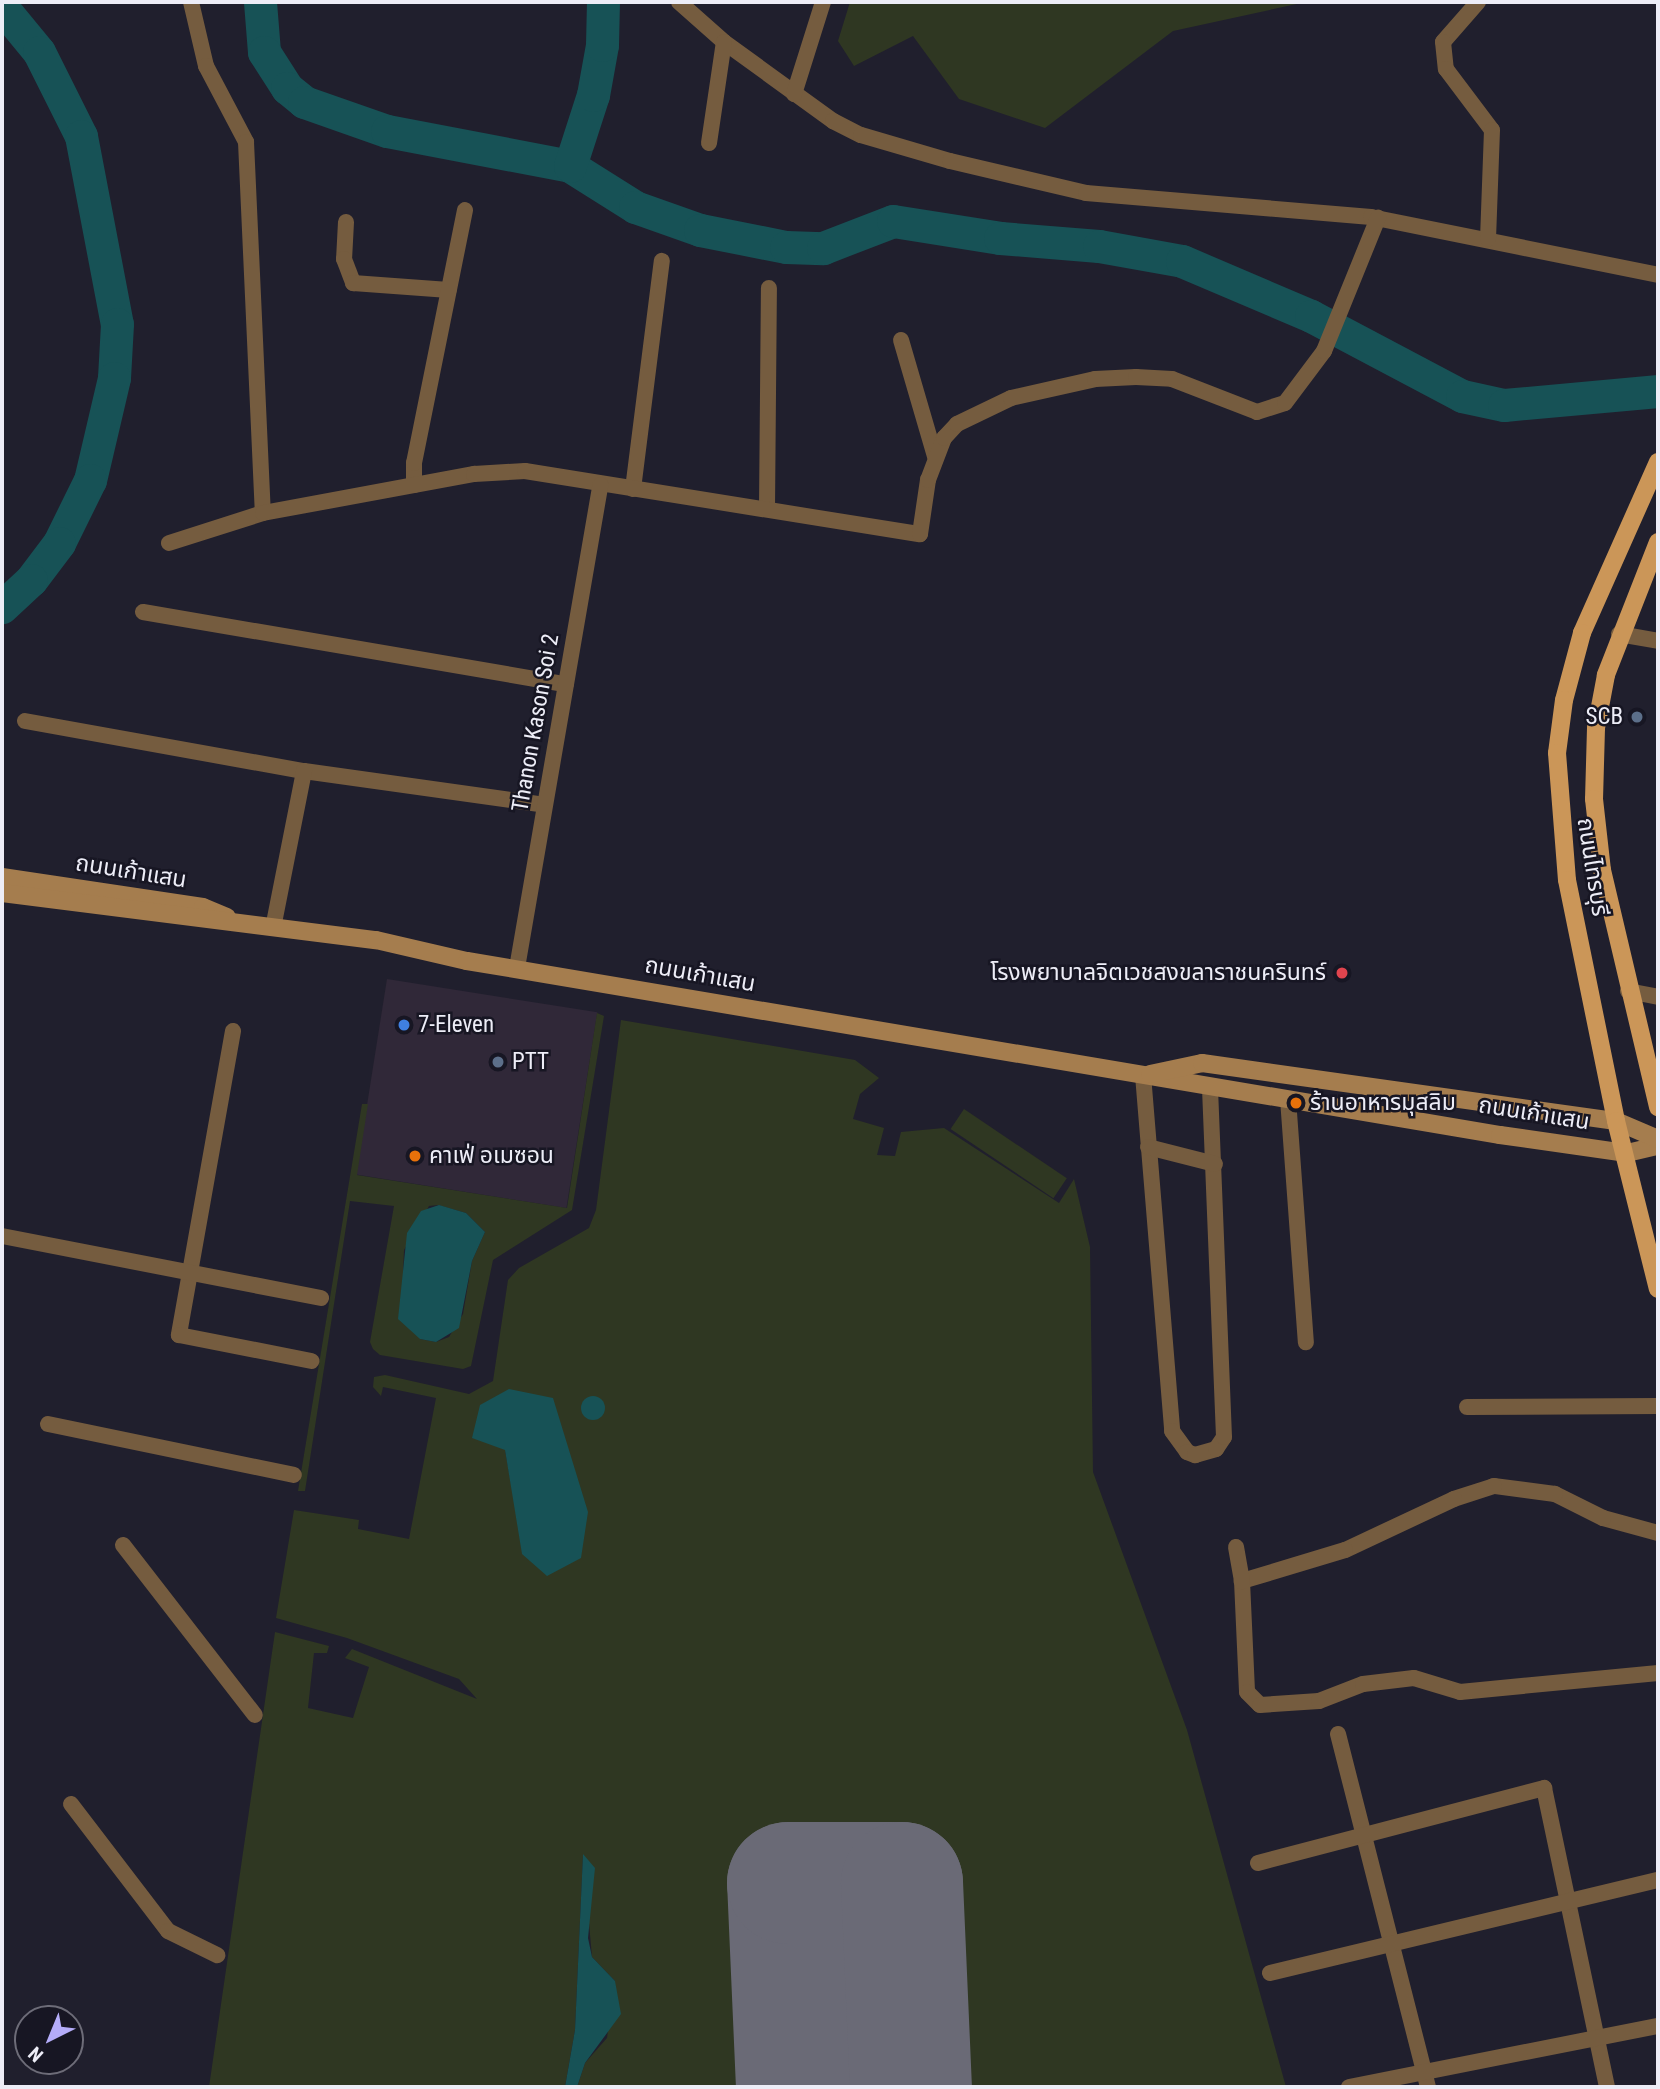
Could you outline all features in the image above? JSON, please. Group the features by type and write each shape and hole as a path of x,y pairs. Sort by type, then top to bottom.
{"main road":[{"name":"ถนนไทรบุรี","path":"1658,462 1582,633 1564,700 1557,753 1567,880 1616,1121 1627,1153 1658,1289"},
{"name":"ถนนไทรบุรี","path":"1658,542 1619,634 1596,728 1594,799 1602,870 1628,991 1658,1107"},
{"name":"ถนนเก้าแสน","path":"2,877 203,907 250,926"},
{"name":"ถนนเก้าแสน","path":"2,893 376,940 517,968 1210,1088 1627,1153"},
{"name":"ถนนเก้าแสน","path":"1143,1075 1202,1063 1616,1121 1658,1139"},
{"path":"1627,1153 1658,1146"}],"street":[{"path":"191,2 206,66 246,142 263,513"},
{"path":"679,2 724,42 794,94 861,135 1052,187 1378,218 1658,275"},
{"path":"794,94 823,2"},
{"path":"1478,2 1443,42 1447,69 1492,130 1488,239"},
{"path":"709,143 724,42"},
{"path":"414,485 414,463 465,209"},
{"path":"169,543 263,513 414,485 525,471 920,534 935,456 957,424 1011,398 1095,379 1172,379 1242,408 1273,410 1298,388 1324,351 1340,306 1378,218"},
{"path":"346,222 344,259 353,283 449,290"},
{"path":"633,489 662,261"},
{"path":"767,508 769,288"},
{"path":"901,340 935,456"},
{"name":"Thanon Kason Soi 2","path":"517,968 600,485"},
{"path":"143,612 566,684"},
{"path":"1619,634 1658,640"},
{"path":"25,721 304,771 545,805"},
{"path":"273,929 304,771"},
{"path":"1628,991 1658,997"},
{"path":"233,1031 188,1270 179,1335 311,1361"},
{"path":"1143,1075 1172,1431 1187,1452 1195,1455 1216,1450 1224,1437 1210,1088"},
{"path":"1289,1100 1306,1342"},
{"path":"1148,1147 1215,1164"},
{"path":"2,1236 188,1270 321,1298"},
{"path":"1467,1407 1658,1406"},
{"path":"48,1424 294,1475"},
{"path":"1242,1581 1345,1550 1454,1499 1494,1486 1555,1494 1603,1518 1658,1533"},
{"path":"123,1545 255,1715"},
{"path":"1236,1546 1242,1581 1247,1692 1260,1705 1319,1701 1363,1684 1414,1678 1460,1692 1658,1673"},
{"path":"1338,1734 1426,2080"},
{"path":"1258,1863 1544,1788 1607,2087"},
{"path":"71,1804 168,1931 217,1955"},
{"path":"1270,1973 1658,1880"},
{"path":"1349,2087 1426,2080 1658,2026"}],"shaded area":[{"path":"850,2 1306,2 1173,31 1045,128 959,99 913,36 854,66 838,41"},
{"path":"387,979 597,1012 566,1208 356,1175"},
{"path":"597,1013 604,1016 572,1210 493,1260 471,1366 463,1369 380,1355 373,1349 370,1342 394,1206 350,1201 305,1491 298,1491 362,1104 368,1104 357,1175 567,1208","holes":["438,1205 466,1213 485,1232 472,1261 463,1314 449,1337 436,1342 420,1339 403,1272 404,1250 429,1206"]},
{"path":"621,1020 855,1060 879,1078 860,1094 853,1119 884,1128 877,1155 895,1156 901,1132 944,1128 1059,1203 1074,1179 1090,1247 1093,1472 1187,1730 1286,2087 929,2087 917,1871 775,1872 784,2087 577,2087 585,2063 607,2038 615,1981 592,1957 583,1855 575,2030 565,2087 209,2087 275,1632 329,1646 327,1653 314,1653 308,1708 353,1718 369,1667 345,1658 352,1649 477,1699 459,1679 347,1638 276,1618 294,1510 359,1520 358,1529 409,1539 436,1398 383,1387 381,1396 373,1387 374,1377 385,1375 469,1394 493,1381 508,1280 519,1268 589,1228 596,1210","holes":["505,1450 547,1575 513,1494"]},
{"path":"964,1109 1067,1178 1053,1198 951,1129"},
{"path":"439,1205 466,1213 485,1232 472,1261 459,1328 436,1342 420,1339 398,1319 407,1233 421,1211"},
{"path":"509,1389 553,1398 588,1512 581,1558 547,1576 522,1554 505,1450 472,1438 480,1405"},
{"path":"593,1396 604,1403 605,1408 598,1419 593,1420 582,1413 581,1408 588,1397"},
{"path":"583,1854 595,1868 588,1938 592,1957 615,1981 621,2014 585,2063 577,2087 565,2087 575,2030"}],"waterway":[{"path":"260,2 264,52 287,88 304,102 387,131 570,166 635,207 700,230 786,247 823,248 893,221 1000,238 1099,246 1182,261 1311,316 1462,396 1504,405 1658,391"},
{"path":"570,166 593,95 602,45 603,2"},
{"path":"2,7 39,52 81,136 117,324 114,378 90,480 59,543 31,580 2,607"}],"runway":[{"path":"797,2087 788,1883 902,1883 911,2087"}],"place":[{"name":"SCB","path":"1637,717"},
{"name":"โรงพยาบาลจิตเวชสงขลาราชนครินทร์","path":"1342,973"},
{"name":"7-Eleven","path":"404,1025"},
{"name":"PTT","path":"498,1062"},
{"name":"ร้านอาหารมุสลิม","path":"1296,1103"},
{"name":"คาเฟ่ อเมซอน","path":"415,1156"}]}
